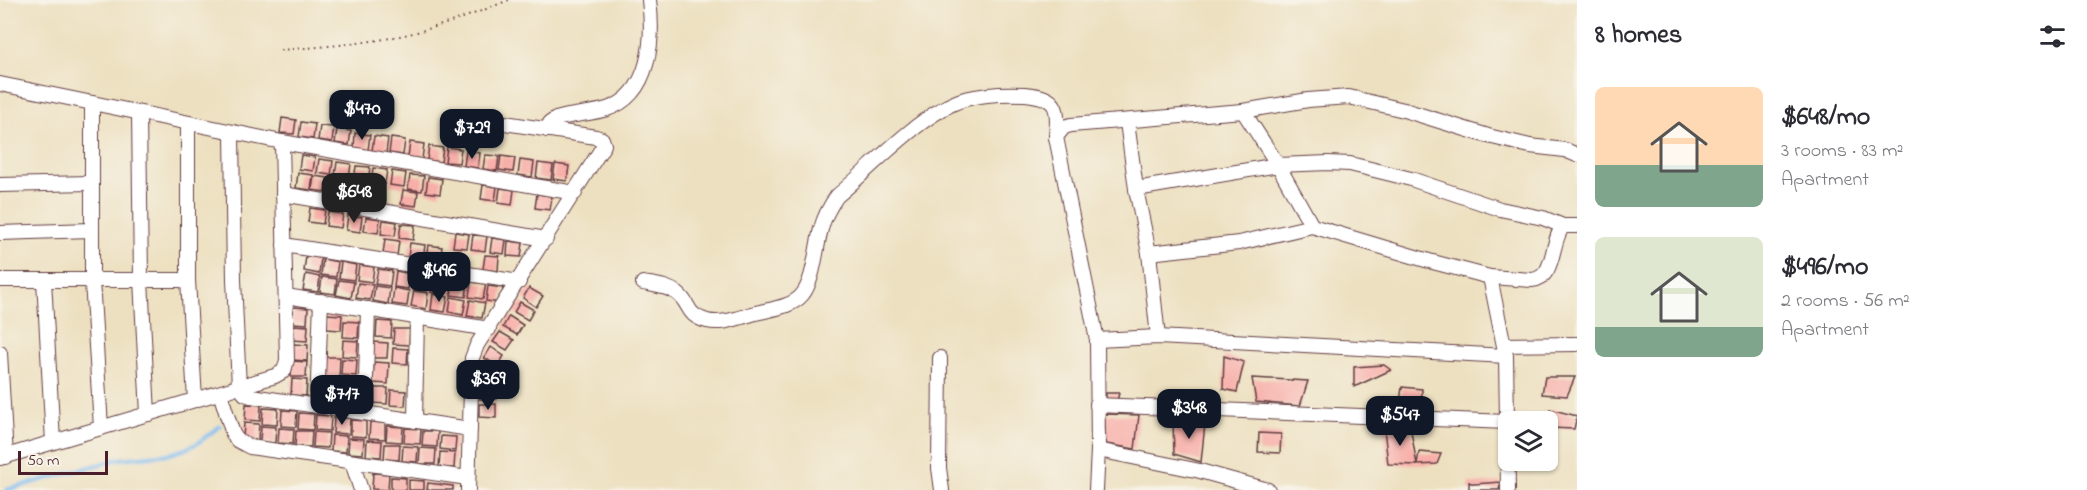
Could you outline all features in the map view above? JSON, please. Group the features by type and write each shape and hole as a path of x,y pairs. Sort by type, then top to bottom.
{"street":[{"path":"547,129 556,118 608,108 621,102 634,88 648,60 651,18 649,0"},
{"path":"0,84 282,142 575,193"},
{"path":"643,283 668,288 677,293 691,313 698,318 715,322 781,307 793,302 802,295 807,286 821,227 829,208 837,196 899,141 945,108 964,99 1013,93 1046,98 1053,104 1058,114 1056,137 1097,340 1097,490"},
{"path":"1056,137 1060,131 1071,124 1127,122 1243,111 1308,99 1349,97 1404,110 1488,136 1530,146 1565,150 1577,155"},
{"path":"92,103 92,280 100,428"},
{"path":"1243,111 1278,165 1312,226"},
{"path":"139,112 141,280 148,414"},
{"path":"220,393 233,434 242,443 258,449 351,462 468,484 472,358 477,345 603,148 602,139 596,137 485,120"},
{"path":"1127,122 1136,189 1149,253 1158,337"},
{"path":"188,123 188,280 195,400"},
{"path":"232,132 234,280 239,387 245,394 251,396 470,429"},
{"path":"0,354 3,458 275,376 284,371 287,360 282,142"},
{"path":"1136,189 1278,165 1350,164 1411,178 1508,211 1570,226"},
{"path":"0,185 91,183"},
{"path":"283,194 546,239"},
{"path":"1149,253 1239,243 1312,226 1490,277 1532,280 1543,277 1547,273 1558,232 1570,226"},
{"path":"0,233 91,230"},
{"path":"284,245 519,282"},
{"path":"1490,277 1505,350 1507,411"},
{"path":"0,280 188,280"},
{"path":"44,280 53,442"},
{"path":"286,296 489,329"},
{"path":"317,406 321,301"},
{"path":"365,413 368,309"},
{"path":"416,421 417,317"},
{"path":"1097,340 1158,337 1505,350 1577,345"},
{"path":"940,358 939,468 942,490"},
{"path":"1097,405 1498,422"},
{"path":"1098,450 1200,471 1268,490"},
{"path":"351,462 361,490"},
{"path":"1508,471 1509,490"}],"path":[{"path":"280,50 354,44 390,38 430,28 509,0"}],"building":[{"path":"282,118 296,120 294,134 280,133"},
{"path":"301,122 315,124 313,139 299,137"},
{"path":"320,126 334,127 332,142 318,140"},
{"path":"337,129 351,131 349,145 335,143"},
{"path":"355,133 370,135 368,150 354,148"},
{"path":"374,136 388,138 386,153 372,151"},
{"path":"391,138 405,140 403,155 389,153"},
{"path":"410,142 424,144 422,159 408,157"},
{"path":"429,146 443,148 441,162 427,160"},
{"path":"447,147 461,149 459,163 445,162"},
{"path":"466,151 480,153 478,168 464,166"},
{"path":"301,155 315,157 313,171 299,169"},
{"path":"485,155 499,156 497,171 483,169"},
{"path":"501,156 515,158 513,172 499,170"},
{"path":"319,159 333,161 331,175 317,173"},
{"path":"520,160 534,162 532,177 518,175"},
{"path":"337,162 351,164 349,178 335,176"},
{"path":"538,163 553,165 551,180 536,178"},
{"path":"555,164 569,166 567,181 553,179"},
{"path":"356,166 370,167 368,182 354,180"},
{"path":"373,168 387,170 385,184 371,182"},
{"path":"392,171 406,173 404,187 390,185"},
{"path":"298,173 313,175 311,190 296,188"},
{"path":"410,175 424,176 422,191 408,189"},
{"path":"314,176 328,178 326,192 312,190"},
{"path":"428,177 442,179 440,194 426,192"},
{"path":"348,182 362,184 360,199 346,197"},
{"path":"483,185 497,187 495,201 481,199"},
{"path":"366,186 380,188 378,202 364,200"},
{"path":"500,188 514,190 512,205 498,203"},
{"path":"403,190 418,192 416,206 401,204"},
{"path":"537,194 552,196 550,210 535,208"},
{"path":"310,208 325,210 323,224 308,222"},
{"path":"328,212 343,214 341,228 326,226"},
{"path":"348,215 362,217 360,232 346,230"},
{"path":"366,217 380,219 378,233 364,231"},
{"path":"383,220 397,222 395,236 381,234"},
{"path":"401,224 415,225 413,240 399,238"},
{"path":"455,232 469,234 467,248 453,247"},
{"path":"473,235 487,236 485,251 471,249"},
{"path":"492,238 506,240 504,254 490,252"},
{"path":"385,239 399,241 397,256 383,254"},
{"path":"508,241 523,243 521,257 507,256"},
{"path":"410,243 425,245 423,259 408,257"},
{"path":"428,245 442,247 440,261 426,259"},
{"path":"485,255 499,256 498,271 483,269"},
{"path":"306,256 321,258 319,274 304,271"},
{"path":"323,259 338,262 336,277 321,275"},
{"path":"341,262 356,265 354,280 339,278"},
{"path":"359,265 374,267 372,282 357,280"},
{"path":"378,269 392,271 390,286 375,284"},
{"path":"396,271 411,274 408,289 394,287"},
{"path":"306,274 320,277 318,292 303,290"},
{"path":"415,274 429,276 427,291 412,289"},
{"path":"322,277 337,279 335,294 320,292"},
{"path":"433,277 448,279 446,294 431,292"},
{"path":"339,280 354,282 351,298 336,295"},
{"path":"453,280 468,282 466,297 451,295"},
{"path":"471,282 486,284 483,299 469,297"},
{"path":"358,283 373,285 370,300 356,298"},
{"path":"375,286 390,288 388,304 373,301"},
{"path":"488,286 503,288 501,303 486,301"},
{"path":"394,288 409,291 407,306 392,304"},
{"path":"529,288 543,296 536,307 523,298"},
{"path":"414,291 428,293 426,309 411,306"},
{"path":"433,294 448,297 445,312 431,310"},
{"path":"451,297 466,300 463,315 449,312"},
{"path":"470,300 485,303 482,318 467,316"},
{"path":"520,302 534,310 528,320 514,312"},
{"path":"293,307 308,308 307,324 292,323"},
{"path":"326,314 342,315 341,330 326,329"},
{"path":"509,316 523,325 517,335 503,327"},
{"path":"344,321 359,322 358,338 343,337"},
{"path":"377,321 392,322 391,338 376,337"},
{"path":"293,325 308,326 307,341 292,340"},
{"path":"394,329 410,329 409,345 393,344"},
{"path":"500,332 514,340 507,350 493,342"},
{"path":"343,340 358,341 357,357 342,356"},
{"path":"373,342 388,343 387,358 372,358"},
{"path":"293,344 308,345 307,361 292,360"},
{"path":"491,347 504,356 498,366 484,358"},
{"path":"393,348 408,349 407,364 392,363"},
{"path":"1224,356 1244,362 1237,392 1223,389"},
{"path":"325,357 340,357 339,380 325,380"},
{"path":"342,359 357,360 356,376 341,375"},
{"path":"292,361 307,362 306,377 291,377"},
{"path":"374,362 389,363 388,384 373,383"},
{"path":"1384,365 1391,370 1354,387 1354,367"},
{"path":"482,368 496,369 496,382 481,382"},
{"path":"1545,377 1575,377 1567,396 1542,394"},
{"path":"1252,378 1308,381 1300,406 1256,402"},
{"path":"292,379 307,380 306,396 291,395"},
{"path":"324,383 340,384 339,400 323,399"},
{"path":"342,385 357,386 356,402 341,401"},
{"path":"480,385 496,386 496,399 480,399"},
{"path":"1402,387 1422,389 1421,413 1399,410"},
{"path":"373,388 388,388 387,404 372,403"},
{"path":"391,390 406,391 405,406 390,405"},
{"path":"1106,393 1119,393 1116,405 1106,403"},
{"path":"246,404 261,405 260,421 245,420"},
{"path":"479,404 496,404 496,418 479,417"},
{"path":"263,408 278,409 277,425 262,424"},
{"path":"282,410 297,411 296,427 281,426"},
{"path":"1558,411 1577,416 1574,429 1558,428"},
{"path":"299,413 314,414 313,430 298,429"},
{"path":"1104,414 1139,415 1135,449 1106,444"},
{"path":"316,415 331,416 330,431 315,430"},
{"path":"334,418 350,418 349,434 333,433"},
{"path":"351,420 366,421 366,437 351,436"},
{"path":"1173,421 1205,424 1201,462 1174,454"},
{"path":"370,422 385,423 385,439 369,438"},
{"path":"244,423 259,424 258,440 243,439"},
{"path":"261,426 276,427 275,443 260,442"},
{"path":"387,426 403,427 402,442 386,441"},
{"path":"279,428 294,429 293,444 278,443"},
{"path":"405,428 421,429 420,444 404,443"},
{"path":"1384,428 1411,431 1417,465 1388,464"},
{"path":"296,431 312,431 311,447 295,446"},
{"path":"423,431 438,431 437,447 422,446"},
{"path":"314,432 329,433 328,448 313,447"},
{"path":"1259,433 1281,434 1280,453 1258,452"},
{"path":"332,435 347,436 346,452 331,451"},
{"path":"441,436 456,437 455,451 440,449"},
{"path":"349,438 364,439 363,454 348,453"},
{"path":"367,440 382,441 381,457 366,456"},
{"path":"385,444 400,444 399,460 384,459"},
{"path":"403,446 418,447 417,462 402,461"},
{"path":"420,448 436,449 435,464 419,464"},
{"path":"440,452 455,453 454,468 439,468"},
{"path":"1419,452 1441,454 1437,464 1417,465"},
{"path":"373,473 389,474 388,490 372,489"},
{"path":"391,477 406,478 406,490 391,490"},
{"path":"409,480 424,481 424,490 409,490"},
{"path":"1469,482 1474,484 1501,482 1499,490 1469,490"},
{"path":"428,483 453,486 453,490 427,490"}],"waterway":[{"path":"6,490 119,459 170,454 198,443 220,426"}]}
